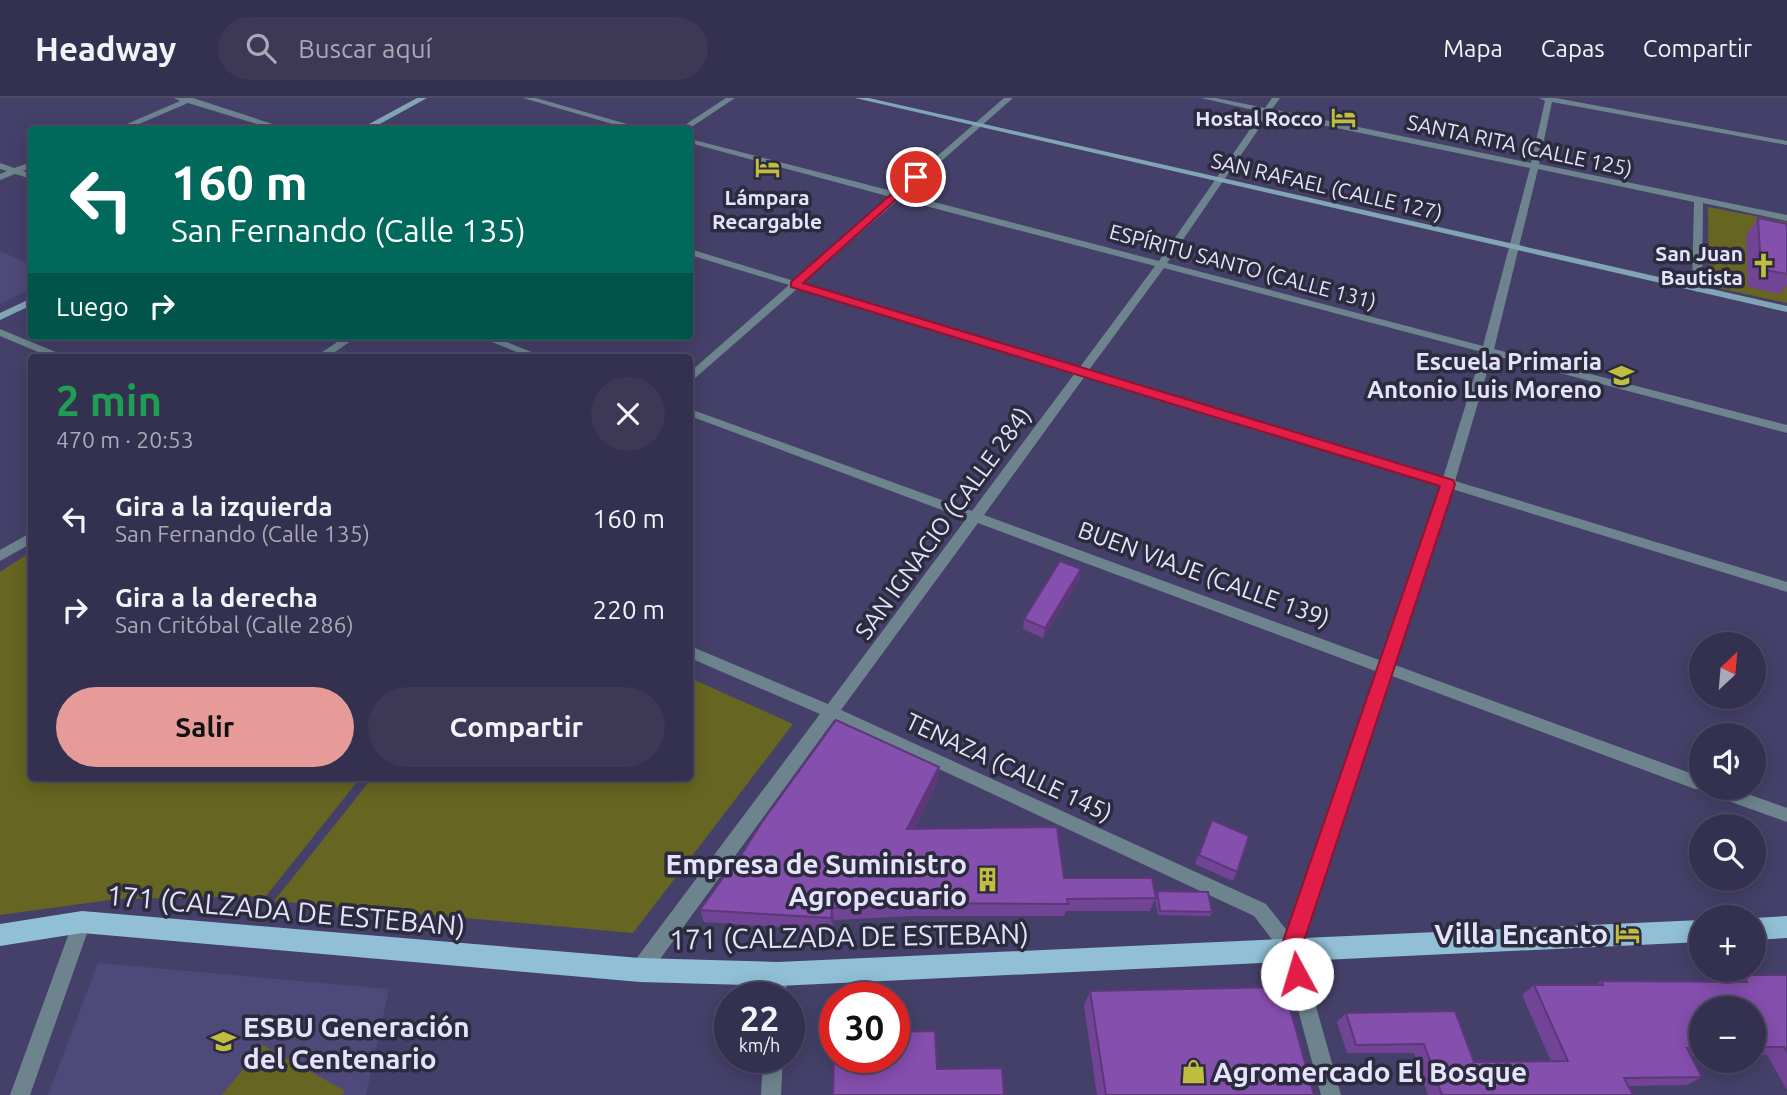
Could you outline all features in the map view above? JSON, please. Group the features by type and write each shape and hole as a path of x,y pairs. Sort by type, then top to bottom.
{"main road":[{"name":"171 (CALZADA DE ESTEBAN)","path":"0,935 82,922 640,970 778,974 1689,932"},
{"path":"1766,928 1787,927"}],"street":[{"path":"178,98 191,99 274,126"},
{"path":"370,126 423,98"},
{"path":"527,98 630,126"},
{"path":"687,126 731,98"},
{"name":"SAN RAFAEL (CALLE 127)","path":"859,98 1787,309"},
{"path":"693,374 896,194 1009,98"},
{"name":"SANTA RITA (CALLE 125)","path":"1205,98 1787,218"},
{"name":"SAN IGNACIO (CALLE 284)","path":"640,970 833,713 1162,264 1276,98"},
{"path":"1331,1095 1290,950 1448,484 1489,351 1536,166 1547,98 1787,143"},
{"path":"127,126 191,99"},
{"name":"ESPÍRITU SANTO (CALLE 131)","path":"693,142 1787,429"},
{"path":"0,166 28,176"},
{"path":"0,177 28,166"},
{"path":"1697,289 1699,200"},
{"path":"693,253 1787,587"},
{"path":"0,317 28,303"},
{"path":"0,332 51,354"},
{"path":"325,354 347,340"},
{"path":"493,340 531,354"},
{"name":"BUEN VIAJE (CALLE 139)","path":"693,413 1689,780"},
{"path":"0,556 28,539"},
{"name":"TENAZA (CALLE 145)","path":"693,653 833,713 1260,910 1290,950"},
{"path":"1745,800 1787,815"},
{"path":"20,1095 82,922"},
{"path":"777,982 778,974"},
{"path":"771,1095 772,1073"}],"shaded area":[{"path":"1708,207 1787,222 1787,303 1709,286"},
{"path":"0,251 28,264 28,290 0,304"},
{"path":"28,554 28,781 358,781 266,896 117,899 0,915 0,572"},
{"path":"693,679 793,724 633,933 274,901 370,781 693,781"},
{"name":"ESBU Generación del Centenario","path":"98,963 389,989 366,1095 48,1095"},
{"path":"263,1045 345,1091 342,1095 222,1095"}],"building":[{"path":"1758,218 1787,224 1787,274 1761,269"},
{"path":"1060,561 1081,569 1045,628 1024,619"},
{"path":"836,720 939,767 907,829 1057,827 1064,878 1152,878 1156,898 1067,899 1068,904 914,903 832,908 831,918 700,910 735,861 737,862 762,822"},
{"path":"1212,820 1249,836 1237,872 1199,855"},
{"path":"1157,891 1208,892 1212,912 1160,911"},
{"path":"1766,975 1787,975 1787,1052 1784,1047 1766,1047 1766,996 1689,996 1689,1073 1700,1073 1702,1077 1624,1078 1633,1095 1442,1095 1424,1044 1356,1045 1346,1013 1455,1011 1474,1062 1568,1061 1534,985 1603,985 1601,981 1766,982"},
{"name":"Agromercado El Bosque","path":"1284,987 1314,1095 1106,1095 1090,991"},
{"path":"935,1031 937,1069 1002,1068 1004,1095 833,1095 834,1073 910,1073 910,1032"}],"place":[{"name":"Hostal Rocco","path":"1343,118"},
{"name":"Lámpara Recargable","path":"767,168"},
{"name":"San Juan Bautista","path":"1763,265"},
{"name":"Escuela Primaria Antonio Luis Moreno","path":"1622,375"},
{"name":"Empresa de Suministro Agropecuario","path":"987,879"},
{"name":"Villa Encanto","path":"1628,933"},
{"name":"ESBU Generación del Centenario","path":"223,1042"},
{"name":"Agromercado El Bosque","path":"1193,1071"}],"route":[{"path":"916,177 795,284 1448,484 1290,950 1297,974"}]}
